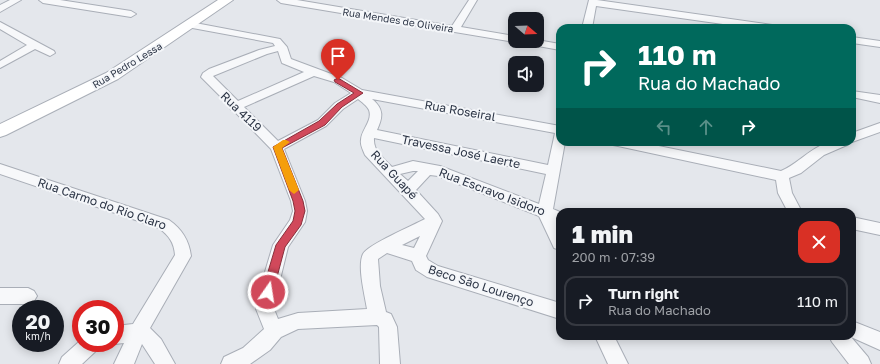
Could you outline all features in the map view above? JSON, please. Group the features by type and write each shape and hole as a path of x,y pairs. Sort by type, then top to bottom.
{"street":[{"path":"0,9 17,0"},
{"path":"43,0 131,14"},
{"name":"Rua Pedro Lessa","path":"0,131 112,76 228,0"},
{"name":"Rua Mendes de Oliveira","path":"281,0 508,38"},
{"path":"455,29 473,0"},
{"path":"587,24 592,1 745,24"},
{"path":"0,24 10,32 50,53"},
{"path":"190,25 267,38 276,41 282,47"},
{"path":"0,36 10,32"},
{"path":"856,41 880,44"},
{"path":"544,44 556,45"},
{"path":"0,65 34,45"},
{"name":"Rua Guapé","path":"282,47 286,61 338,80 359,93 373,106 376,112 376,118 367,139 368,147 372,155 408,190 432,216 434,221"},
{"name":"Rua 4119","path":"277,147 235,107 207,77 207,75 213,71 263,52 282,47"},
{"path":"235,107 313,72"},
{"path":"275,331 268,320 265,309 268,292 281,245 297,222 300,211 298,201 277,147 322,123 340,106 359,93"},
{"name":"Rua Roseiral","path":"359,93 556,129"},
{"path":"856,95 880,99"},
{"path":"856,136 880,127"},
{"name":"Travessa José Laerte","path":"370,133 552,171"},
{"path":"556,236 545,213 558,146"},
{"path":"637,146 782,176 796,170 819,152 830,146"},
{"path":"390,173 409,165 419,166 428,170"},
{"name":"Rua Escravo Isidoro","path":"408,190 428,170 440,171 556,217"},
{"name":"Rua Carmo do Rio Claro","path":"2,171 164,224 178,236 182,245 183,256 139,331 124,364"},
{"path":"782,176 785,193 793,208"},
{"path":"378,317 370,272 370,256 378,250 434,221"},
{"path":"418,256 434,221"},
{"path":"856,224 880,229"},
{"name":"Beco São Lourenço","path":"386,246 418,256 422,265 433,272 556,310"},
{"path":"0,296 28,296"},
{"path":"231,364 250,354 263,344 275,331 285,325 298,321 378,317 385,320 388,327 390,364"},
{"path":"124,334 139,331 150,338 160,363"},
{"path":"856,331 880,340"},
{"path":"606,340 618,364"},
{"path":"841,340 861,364"},
{"path":"69,364 82,352"}],"slow traffic":[{"path":"286,142 277,147 294,190"}],"route":[{"path":"268,292 277,255 281,245 297,222 300,211 298,201 277,147 322,123 340,106 359,93 338,80"}]}
